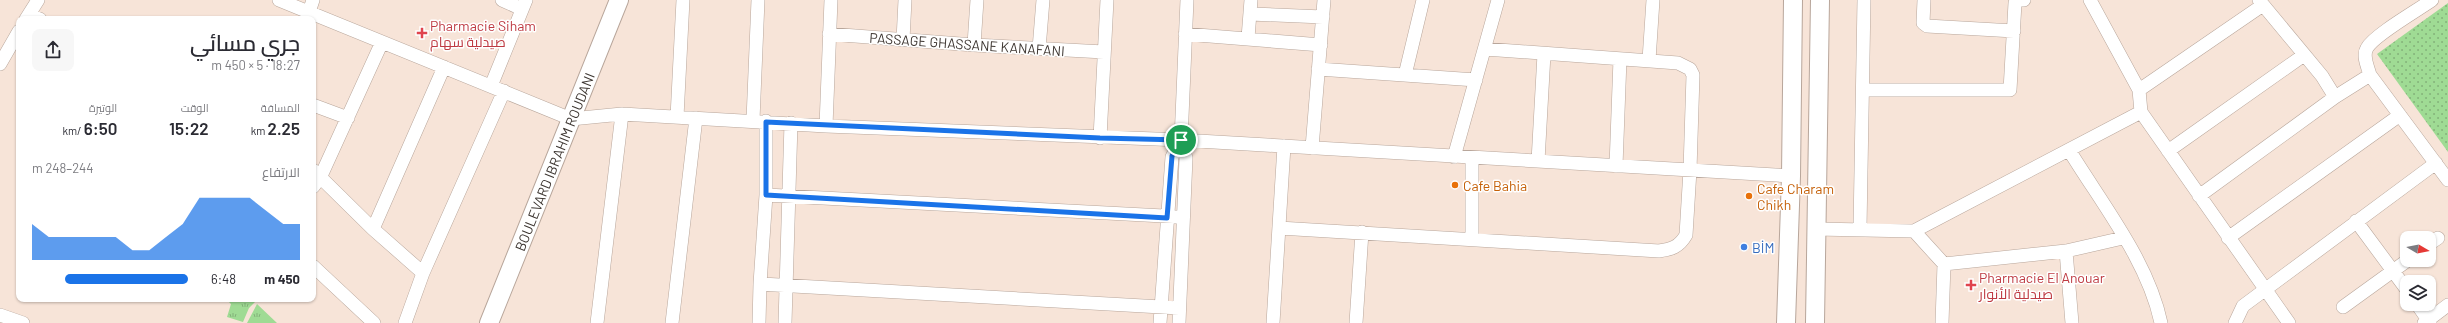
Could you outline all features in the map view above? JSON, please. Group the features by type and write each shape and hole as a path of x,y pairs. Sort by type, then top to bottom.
{"street":[{"path":"33,16 38,0"},
{"path":"278,0 311,6 382,42 571,119 622,114 752,120 826,126 1181,140 1791,176"},
{"path":"491,86 524,4 502,0"},
{"name":"BOULEVARD IBRAHIM ROUDANI","path":"492,322 619,0"},
{"path":"677,117 683,0"},
{"path":"752,120 758,0"},
{"path":"826,126 831,0"},
{"path":"903,40 905,0"},
{"path":"974,46 977,0"},
{"path":"1039,49 1043,0"},
{"path":"1100,138 1107,0"},
{"path":"1179,323 1186,158 1181,140 1187,0"},
{"path":"1248,38 1251,0"},
{"path":"1312,148 1324,0"},
{"path":"1405,75 1423,0"},
{"path":"1454,157 1498,0"},
{"path":"1649,60 1653,0"},
{"path":"1786,323 1791,176 1793,0"},
{"path":"1814,323 1820,0"},
{"path":"1860,228 1864,0"},
{"path":"1924,0 1923,24 1927,26 2014,31"},
{"path":"1863,90 2010,90 2015,1 2024,0"},
{"path":"2090,0 2139,90 2141,112 2264,290 2289,323"},
{"path":"2432,0 2376,39 2366,48 2365,58 2370,75 2448,180"},
{"path":"2139,90 2261,2 2322,76 2335,98"},
{"path":"1251,14 1323,17"},
{"name":"PASSAGE GHASSANE KANAFANI","path":"829,34 974,46 1104,52"},
{"path":"1186,34 1321,45"},
{"path":"0,64 16,36"},
{"path":"316,176 348,118 382,42"},
{"path":"1279,228 1472,238 1659,251 1670,250 1681,243 1686,235 1693,75 1684,65 1649,60 1485,49"},
{"path":"1538,162 1544,54"},
{"path":"2168,151 2304,55"},
{"path":"1616,166 1620,59"},
{"path":"373,229 444,67"},
{"path":"1318,69 1476,80"},
{"path":"2199,196 2335,98 2370,75"},
{"path":"405,323 424,274 504,91"},
{"path":"316,106 348,118"},
{"path":"1816,229 1860,228 1914,231 2141,112"},
{"path":"597,323 622,114"},
{"path":"2228,238 2400,115"},
{"path":"672,323 696,118"},
{"path":"759,323 766,195 766,122"},
{"path":"785,323 791,123"},
{"path":"1160,323 1172,156 1181,140"},
{"path":"1273,323 1284,146"},
{"path":"2069,150 2124,238 2150,283 2161,323"},
{"path":"1472,158 1472,238"},
{"path":"2235,323 2243,306 2436,163"},
{"path":"316,179 424,274"},
{"path":"766,195 1167,218 1184,217"},
{"path":"2356,221 2400,280"},
{"path":"1914,231 1944,264 1942,323"},
{"path":"1356,323 1362,232"},
{"path":"1944,264 2066,251 2124,238"},
{"path":"2066,251 2072,323"},
{"path":"2343,307 2400,266"},
{"path":"316,269 374,323"},
{"path":"760,284 1179,308"},
{"path":"2421,311 2427,322 2448,305"},
{"path":"0,315 18,322"}],"green space":[{"path":"2448,3 2448,152 2377,54"},
{"path":"229,302 255,302 249,308 243,322 227,317 231,304"},
{"path":"257,304 277,323 247,323"}],"place":[{"name":"Pharmacie Siham صيدلية سهام","path":"422,33"},
{"name":"Cafe Bahia","path":"1455,185"},
{"name":"Cafe Charam Chikh","path":"1749,196"},
{"name":"BİM","path":"1744,247"},
{"name":"Pharmacie El Anouar صيدلية الأنوار","path":"1971,285"}],"route":[{"path":"766,122 1100,138 1181,140 1172,156 1169,178 1167,218 766,195 766,122"}]}
